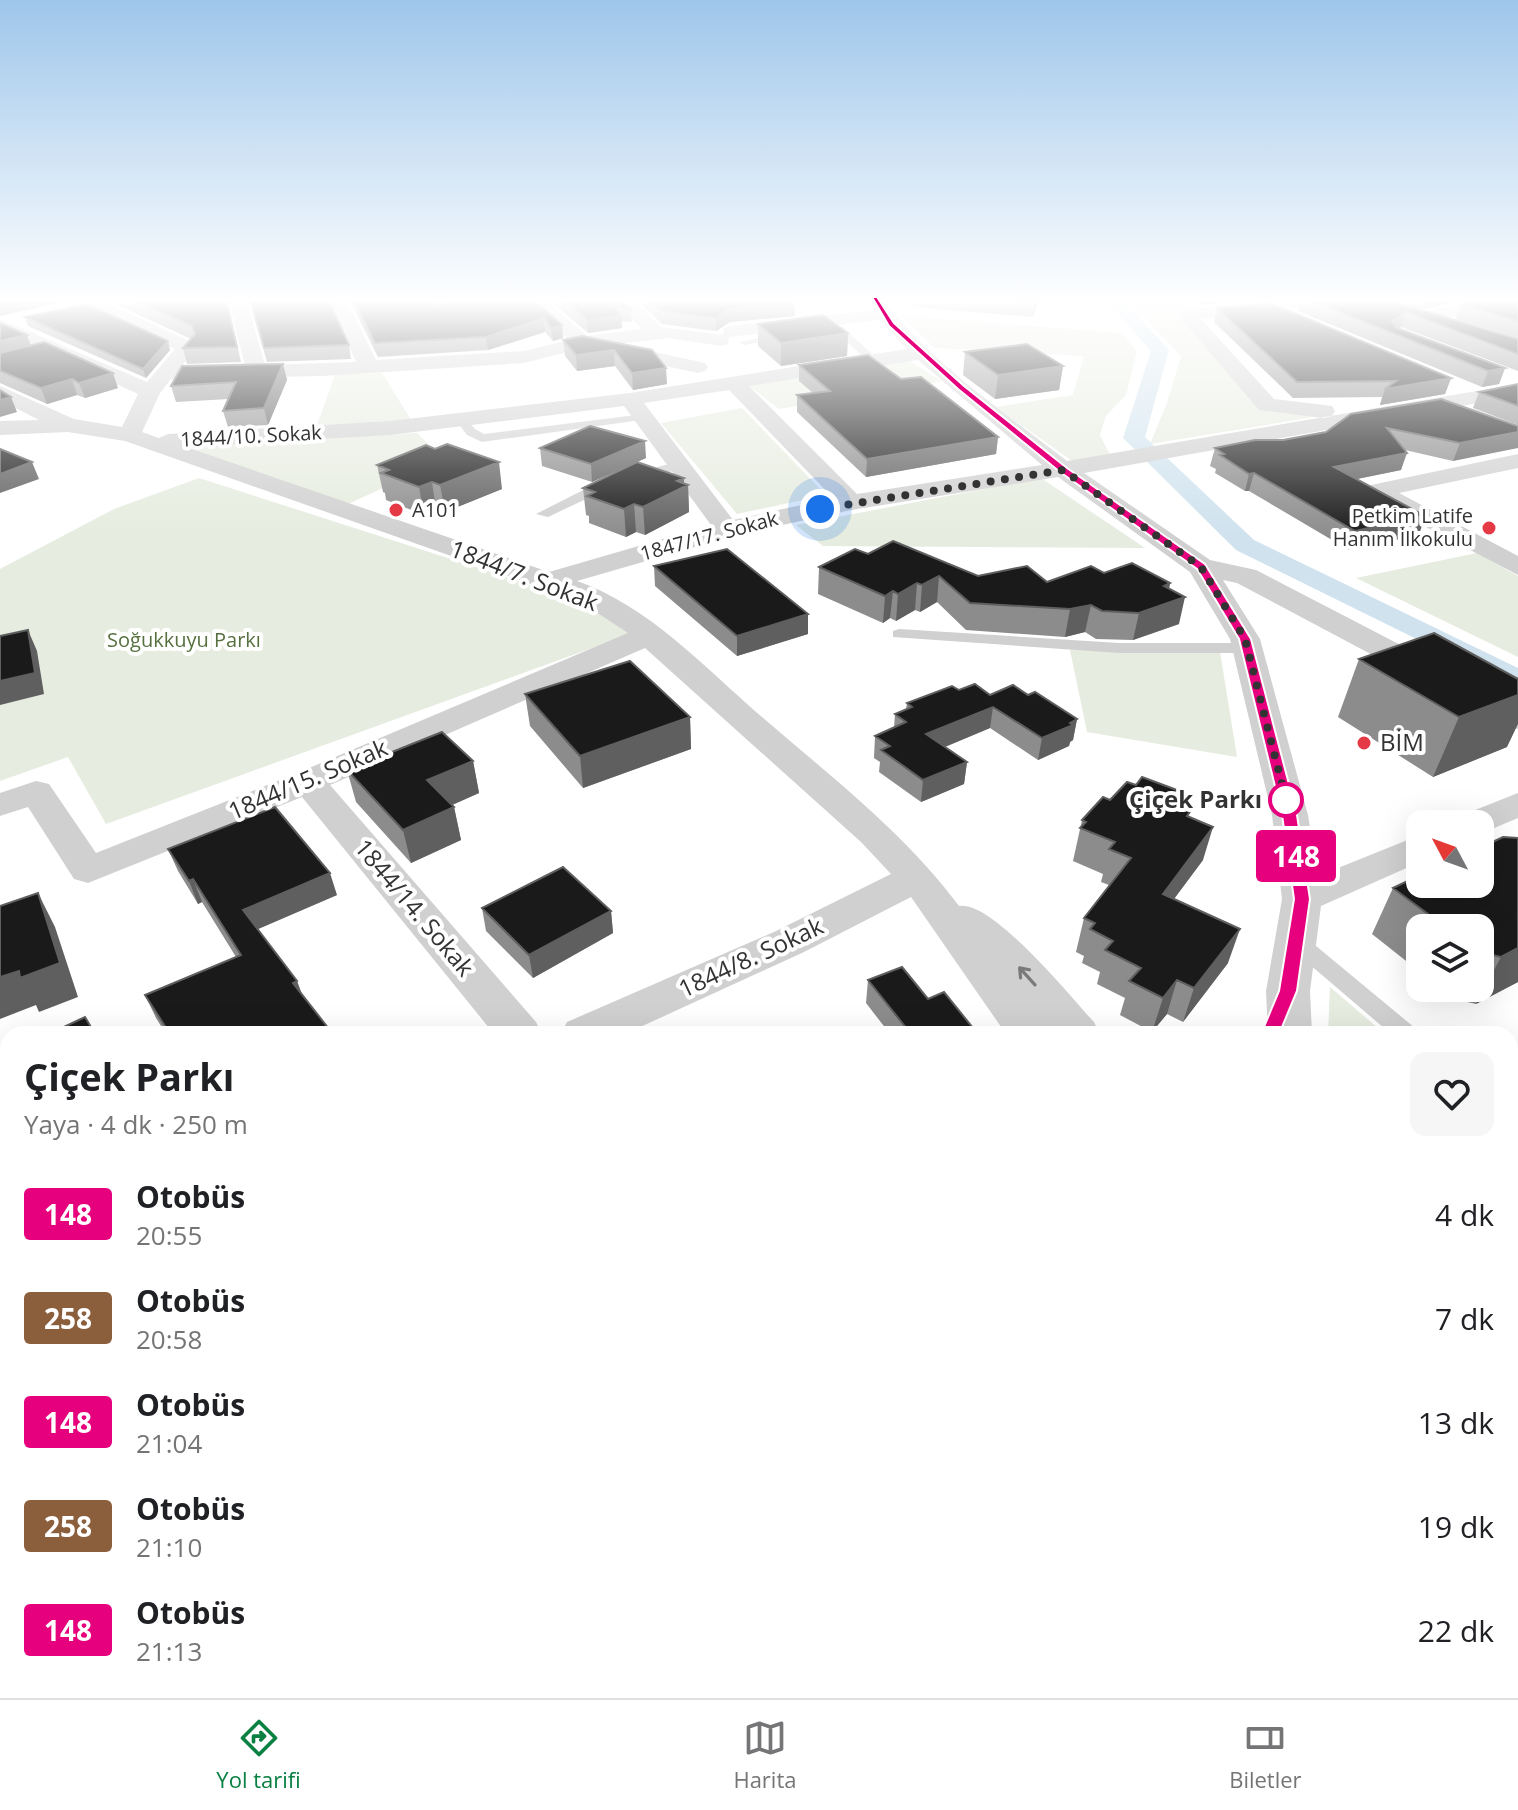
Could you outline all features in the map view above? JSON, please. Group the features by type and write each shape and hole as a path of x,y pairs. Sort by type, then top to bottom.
{"street":[{"path":"118,378 150,391"},
{"path":"139,438 150,391 163,378"},
{"path":"298,433 319,378"},
{"path":"401,378 427,423"},
{"path":"713,378 851,502"},
{"name":"1844/10. Sokak","path":"139,438 298,433 637,408 724,386 771,378"},
{"path":"953,378 1063,470 1201,567 1245,639 1290,815 1302,899 1288,991 1290,1026"},
{"path":"1243,378 1267,405 1367,416"},
{"name":"1847/17. Sokak","path":"547,581 727,529 851,502 1182,451 1480,397 1513,382"},
{"path":"1452,385 1480,397"},
{"path":"0,392 68,425"},
{"path":"1436,404 1478,420"},
{"path":"637,408 727,529"},
{"name":"1844/7. Sokak","path":"0,428 68,425 139,438 589,595 649,635 874,834 917,877 1024,1026"},
{"path":"1518,461 1376,491 1518,567"},
{"path":"1201,567 1246,576 1518,719"},
{"name":"1844/15. Sokak","path":"0,805 36,792 88,870 308,782 649,635"},
{"name":"1844/14. Sokak","path":"308,782 513,1026"},
{"path":"1494,815 1518,804"},
{"path":"1302,899 1406,853"},
{"path":"917,877 1013,960 1071,1026"},
{"name":"1844/8. Sokak","path":"601,1026 789,942 917,877"},
{"path":"1273,1026 1288,991"}],"lane":[{"path":"543,514 600,487 680,465"},
{"path":"899,634 1119,648 1247,648"},
{"path":"1296,941 1397,1026"}],"green space":[{"path":"334,378 385,378 412,421 317,425"},
{"path":"789,378 937,378 942,381 779,409 748,385"},
{"path":"1078,378 1130,378 1126,395 1106,416 1100,435 1110,455 1074,462 995,407 1073,395"},
{"path":"1174,378 1234,378 1258,407 1326,415 1150,444"},
{"path":"742,408 826,495 737,514 661,423"},
{"path":"417,433 444,460 346,505 183,447"},
{"name":"Soğukkuyu Parkı","path":"199,478 575,599 631,634 106,824 68,757 0,781 0,569 114,509"},
{"path":"1041,478 1145,548 823,546 796,525"},
{"path":"1477,553 1518,576 1518,657 1356,578"},
{"name":"Çiçek Parkı","path":"1070,650 1220,652 1237,757 1087,732"},
{"path":"1330,987 1376,1026 1328,1026"}],"building":[{"path":"17,378 95,378 79,383 72,379 41,388"},
{"path":"175,378 277,378 264,408 223,411 236,382 171,386"},
{"path":"815,378 923,378 998,437 867,459 797,395 830,391"},
{"path":"1293,378 1450,378 1385,389 1396,381 1297,382"},
{"path":"1518,384 1518,406 1479,392"},
{"path":"0,390 11,397 0,400"},
{"path":"1441,399 1518,426 1518,432 1460,443 1387,428 1407,453 1334,467 1425,516 1355,531 1254,473 1249,474 1220,455 1224,454 1215,448 1326,432 1351,414"},
{"path":"590,426 645,441 591,464 540,448"},
{"path":"447,444 499,462 440,485 432,482 419,487 381,473 389,470 377,465 426,445 435,449"},
{"path":"0,449 32,462 0,474"},
{"path":"637,462 684,478 677,481 688,485 643,507 634,504 624,509 587,496 595,492 583,488"},
{"path":"893,541 978,576 1027,566 1047,582 1091,566 1104,573 1132,563 1170,583 1164,586 1185,597 1139,613 1102,611 1091,605 1070,609 970,603 939,576 922,585 917,583 898,594 893,591 885,596 819,567 855,549 868,554"},
{"path":"727,549 808,614 737,636 654,566"},
{"path":"28,630 35,673 0,681 0,636"},
{"path":"1434,633 1518,679 1518,695 1459,717 1359,659"},
{"path":"630,661 690,717 580,756 525,694"},
{"path":"975,684 990,695 1013,685 1028,695 1035,692 1077,719 1070,723 1073,725 1042,738 993,707 926,734 967,762 923,780 881,750 890,746 875,736 906,722 895,714 912,707 907,703 952,686 959,690"},
{"path":"442,732 473,761 427,780 454,807 403,830 347,770"},
{"path":"1142,777 1177,790 1169,801 1192,809 1187,816 1213,827 1163,894 1240,929 1194,988 1177,980 1163,998 1129,981 1141,968 1105,950 1113,941 1090,929 1095,923 1084,918 1131,858 1109,849 1115,842 1080,828 1086,822 1082,820 1103,797 1110,800 1127,782 1136,785"},
{"path":"275,807 330,873 243,910 327,1026 165,1026 145,995 241,955 193,879 189,881 168,849"},
{"path":"1503,837 1518,838 1518,948 1501,957 1494,955 1494,914 1428,914 1406,898 1494,898 1494,841"},
{"path":"563,867 611,911 529,955 482,908"},
{"path":"1406,882 1406,898 1393,888"},
{"path":"38,893 60,963 20,978 19,971 0,977 0,906"},
{"path":"902,967 928,999 944,992 971,1026 905,1026 868,980"},
{"path":"85,1017 90,1026 66,1026"}],"waterway":[{"path":"1152,378 1134,438 1245,545 1518,680"}],"bus line":[{"name":"148","path":"950,378 1063,470 1201,567 1245,639 1290,815 1302,899 1288,991 1273,1026"}],"place":[{"name":"A101","path":"396,510"},
{"name":"Petkim Latife Hanım İlkokulu","path":"1489,528"},
{"name":"BİM","path":"1364,743"},
{"name":"Çiçek Parkı","path":"1286,800"}],"route":[{"path":"820,509 1063,470 1201,567 1245,639 1286,800"}]}
